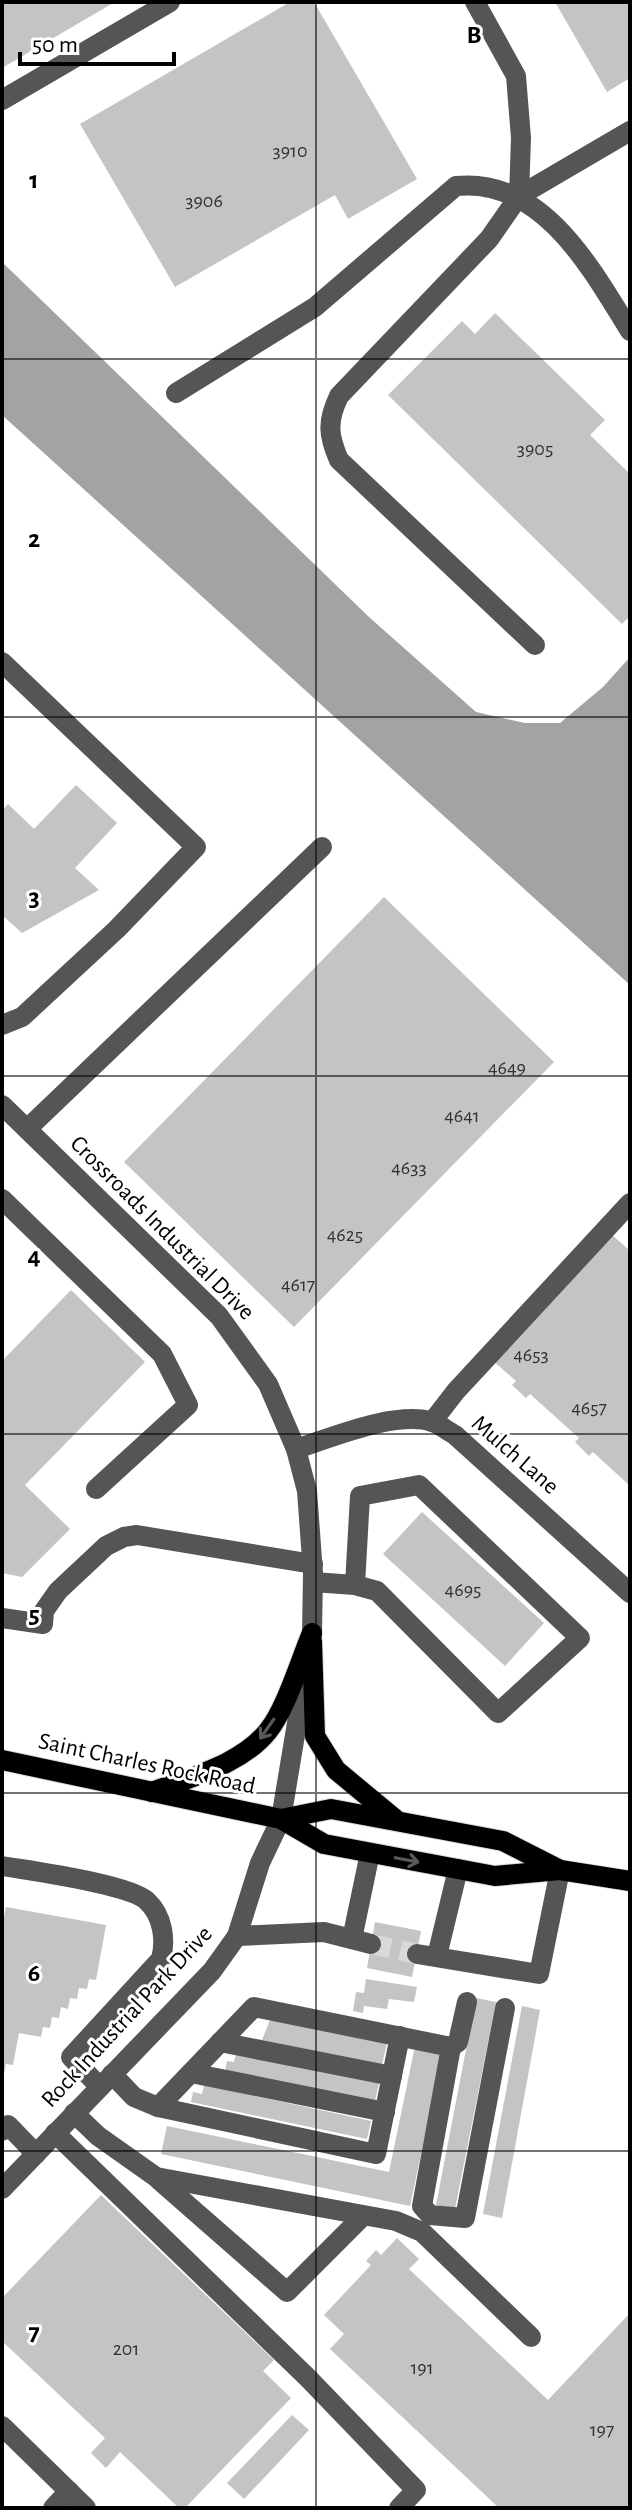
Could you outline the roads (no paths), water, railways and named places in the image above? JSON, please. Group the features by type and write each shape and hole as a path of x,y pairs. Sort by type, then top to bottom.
{"main road":[{"path":"150,1792 227,1762 258,1742 271,1729 312,1633"},
{"path":"312,1633 315,1736 336,1770 398,1822"},
{"name":"Saint Charles Rock Road","path":"2,1760 281,1819 324,1844 370,1853 495,1876 560,1870 630,1881"},
{"name":"Saint Charles Rock Road","path":"281,1819 331,1809 503,1841 560,1870"}],"street":[{"path":"2,100 170,2"},
{"path":"475,2 516,76 521,138 519,196"},
{"path":"535,645 339,460 329,438 329,416 339,396 489,239 519,196 630,131"},
{"path":"176,393 315,307 456,186 475,184 519,196 561,232 588,263 630,331"},
{"path":"2,662 196,847 117,929 22,1017 2,1025"},
{"path":"27,1129 322,847"},
{"name":"Crossroads Industrial Drive","path":"2,1105 219,1316 268,1384 296,1449 307,1491 313,1573 312,1633 281,1819"},
{"path":"2,1199 162,1354 188,1405 96,1489"},
{"path":"432,1422 456,1391 630,1203"},
{"name":"Mulch Lane","path":"296,1449 368,1426 408,1420 432,1422 455,1435 630,1593"},
{"path":"2,1618 43,1624 44,1611 58,1591 106,1546 137,1535 313,1573 355,1585 377,1591 498,1713 580,1638 419,1485 360,1496 355,1585"},
{"name":"Rock Industrial Park Drive","path":"2,2189 212,1971 237,1936 260,1863 281,1819"},
{"path":"237,1936 324,1932 362,1941 370,1853"},
{"path":"2,1866 115,1888 147,1900 160,1922 165,1943 161,1959 71,2057 134,2097 158,2107 376,2154 400,2036"},
{"path":"458,1869 427,1955 539,1974 560,1870"},
{"path":"467,2002 458,2042 451,2047 422,2206 430,2215 465,2218 505,2008"},
{"path":"158,2107 254,2007 451,2047"},
{"path":"220,2042 392,2076"},
{"path":"191,2073 385,2112"},
{"path":"74,2113 98,2136 156,2177 287,2292 363,2216"},
{"path":"2,2131 8,2125 36,2154"},
{"path":"55,2133 308,2378 416,2490 399,2508"},
{"path":"156,2177 396,2221 422,2232 531,2337"},
{"path":"2,2426 86,2508"},
{"path":"53,2508 69,2491"}],"tunnel":[{"path":"371,1944 417,1954"}]}
